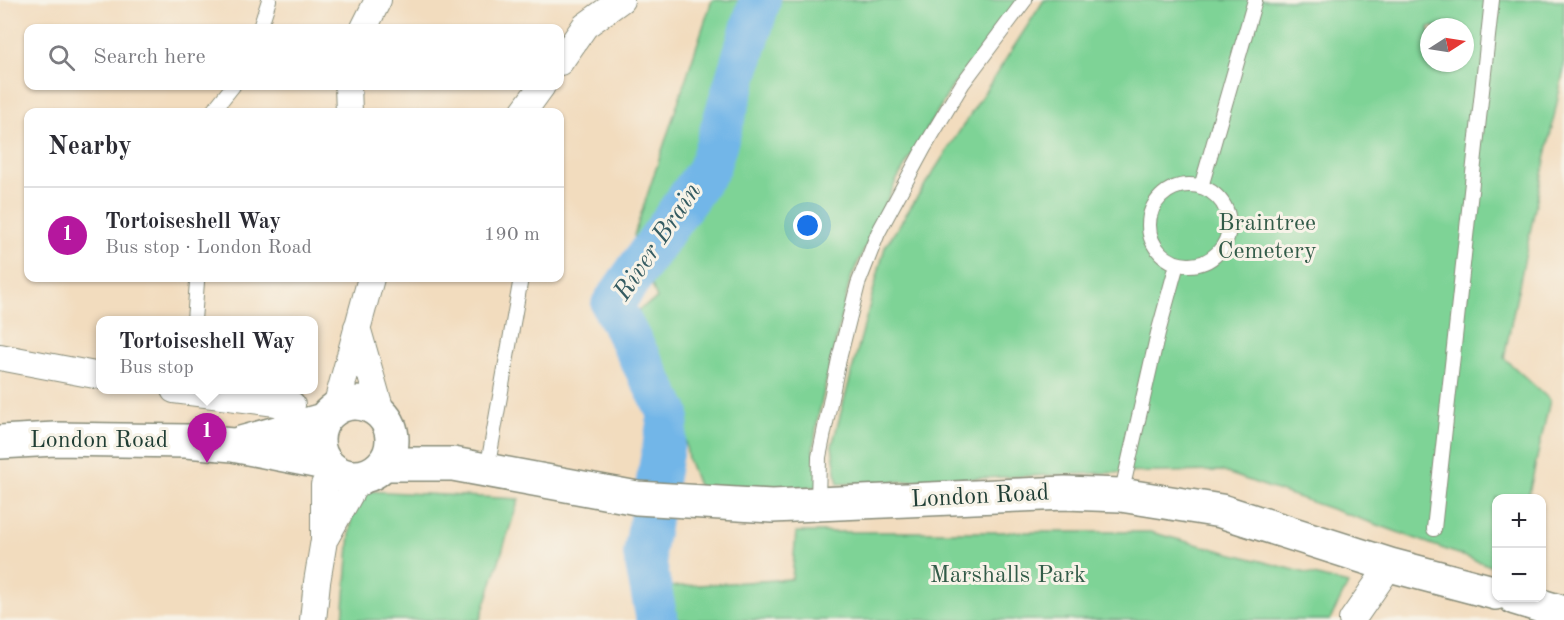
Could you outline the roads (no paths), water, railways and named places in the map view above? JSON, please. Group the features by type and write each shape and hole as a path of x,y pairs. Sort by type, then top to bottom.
{"street":[{"path":"366,24 378,0"},
{"path":"564,56 585,26 621,0"},
{"path":"348,90 349,108"},
{"path":"526,108 539,90"},
{"path":"370,282 329,414 318,434 319,449 329,466 351,477 377,470"},
{"path":"324,540 354,487 377,470 393,447 357,327"},
{"path":"0,357 96,375"},
{"path":"213,394 292,405"},
{"path":"329,414 359,402 386,419"},
{"name":"London Road","path":"233,445 329,414"},
{"name":"London Road","path":"386,419 453,464"},
{"name":"London Road","path":"0,442 56,439 186,441 233,445 329,466"},
{"name":"London Road","path":"377,470 453,464 637,498 772,506 1065,493 1121,495 1221,511 1390,565 1492,592"},
{"path":"313,620 316,582 324,540 324,484 329,466"},
{"path":"1352,620 1390,565"},
{"path":"1530,602 1564,613"}],"lane":[{"path":"261,24 269,0"},
{"path":"818,504 819,457 836,369 858,284 878,233 924,148 963,83 1025,0"},
{"path":"1201,187 1255,0"},
{"path":"1434,529 1492,0"},
{"path":"215,108 230,90"},
{"path":"1191,184 1210,190 1224,203 1230,222 1227,241 1215,257 1197,265 1178,264 1161,254 1150,238 1149,218 1157,200 1172,188 1191,184"},
{"path":"1121,495 1158,333 1178,264"},
{"path":"194,316 197,282"},
{"path":"488,470 520,282"}],"waterway":[{"name":"River Brain","path":"657,620 644,554 669,414 612,305 709,168 760,0"}],"place":[{"name":"Tortoiseshell Way","path":"207,463"}],"park label":[{"name":"Braintree Cemetery","path":"1267,238"},
{"name":"Marshalls Park","path":"1008,576"}]}
